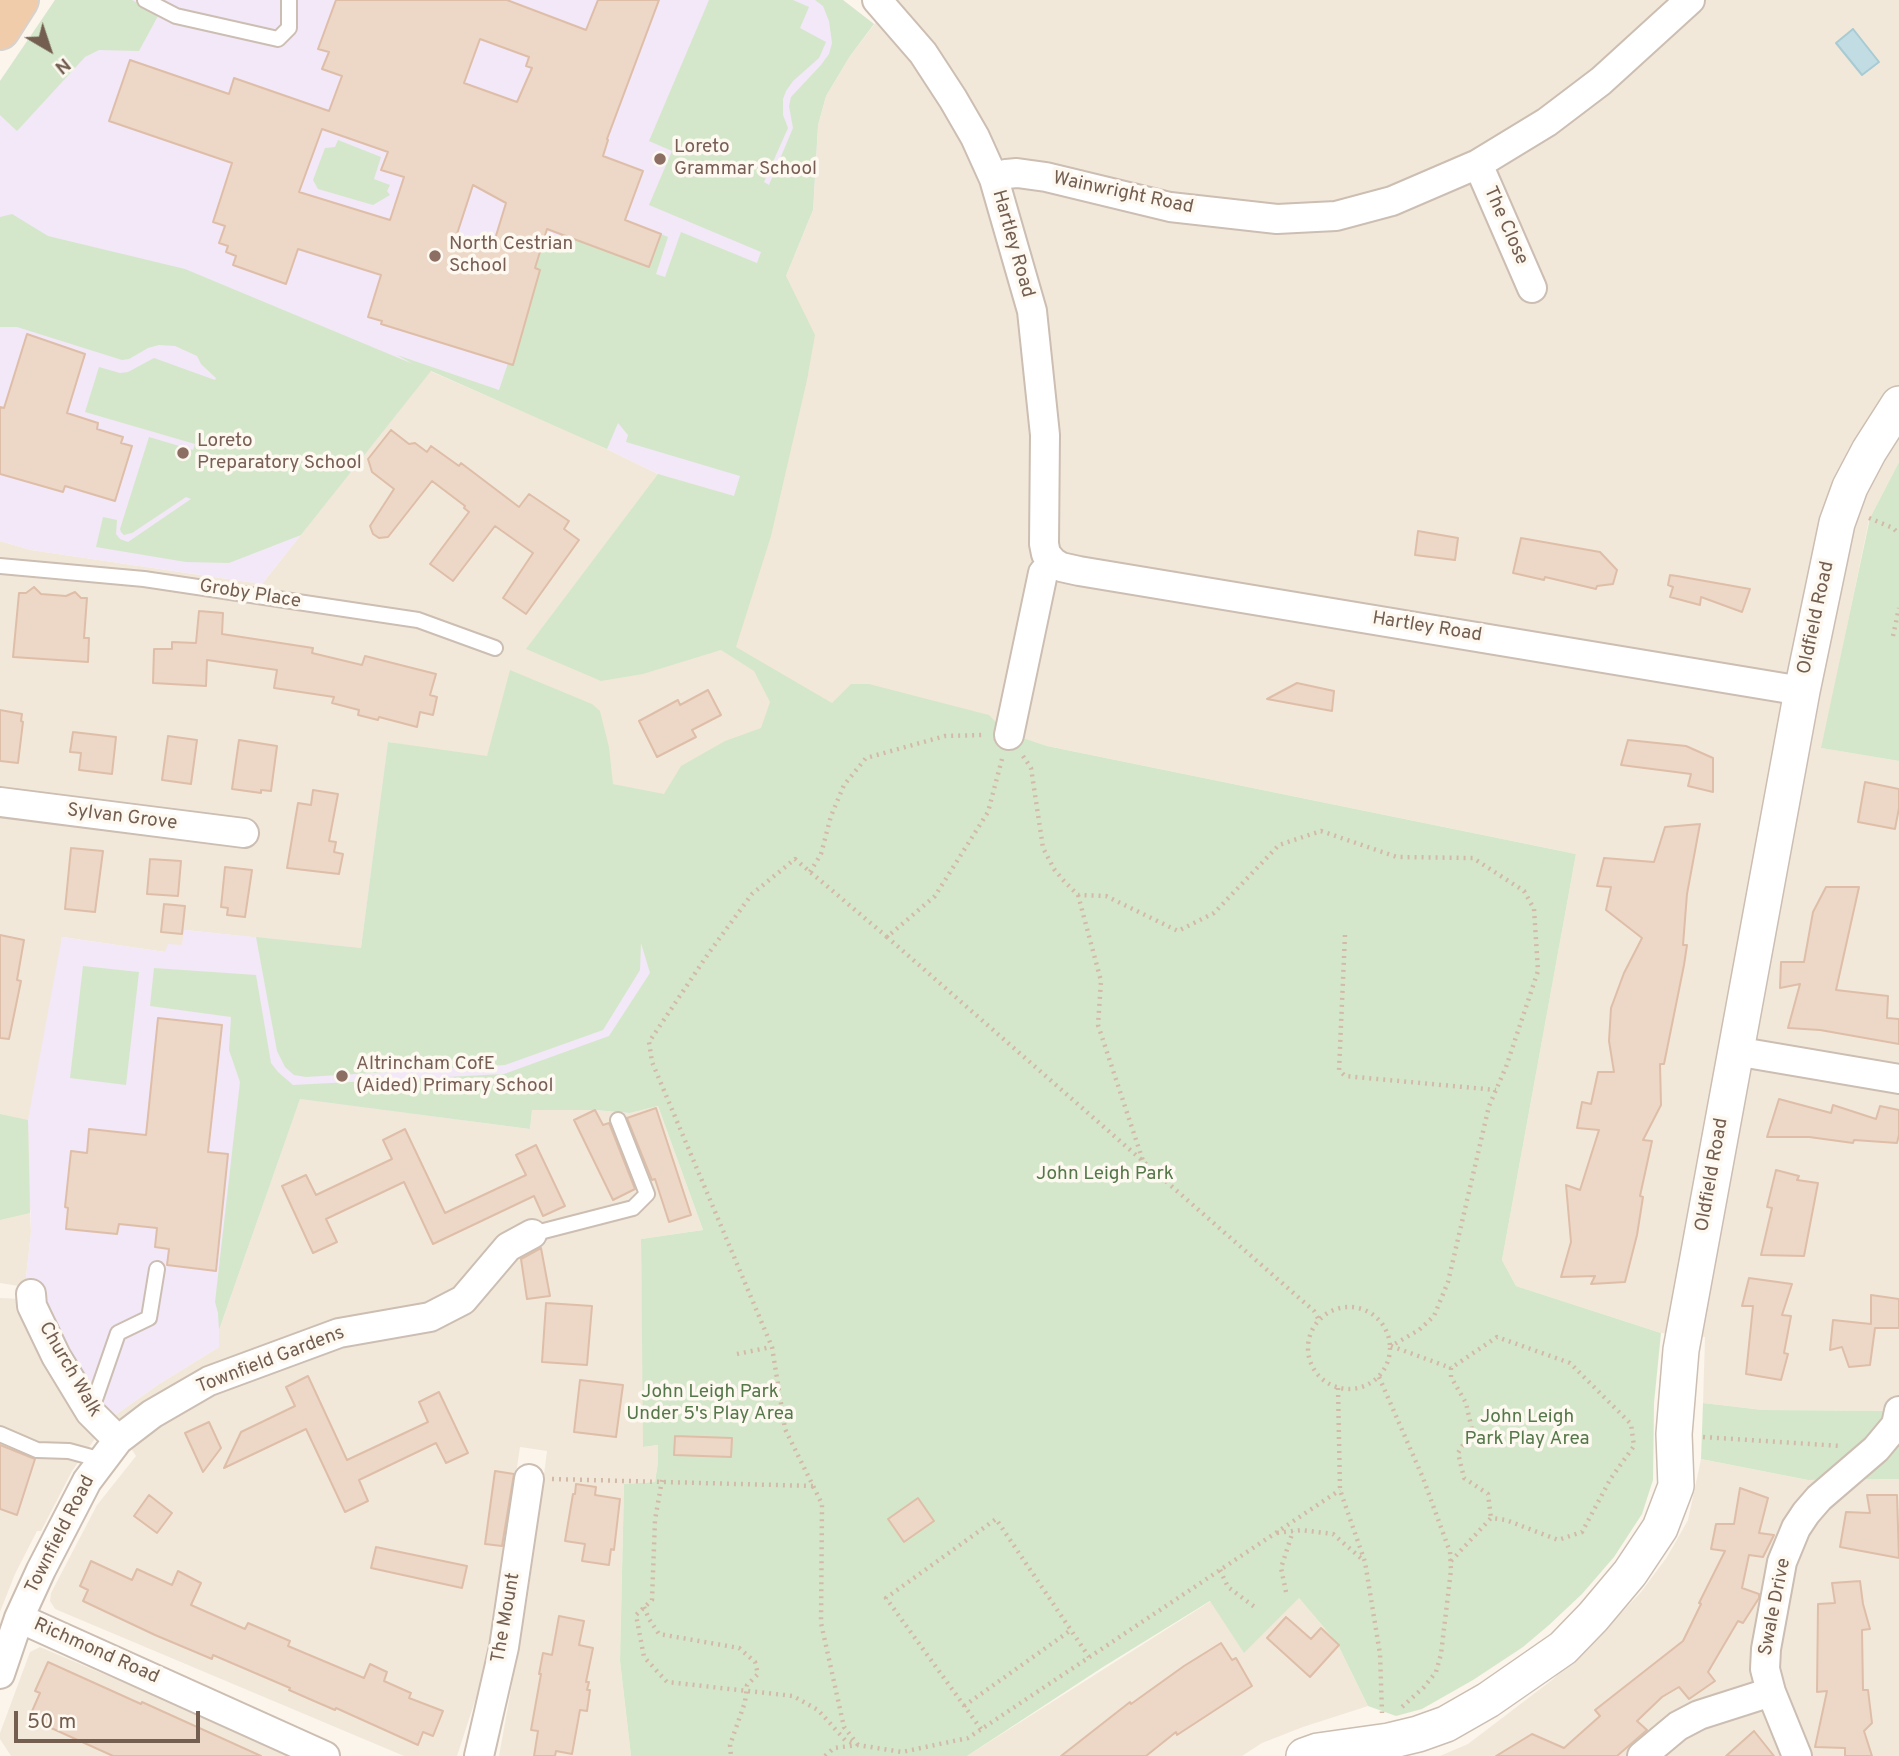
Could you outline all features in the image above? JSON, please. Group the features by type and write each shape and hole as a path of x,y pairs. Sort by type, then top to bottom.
{"highway":[{"path":"0,30 19,0"}],"street":[{"name":"Hartley Road","path":"877,0 923,53 953,99 975,136 993,179 1032,312 1045,435 1044,544 1045,554 1053,562 1079,571 1802,691"},
{"name":"Wainwright Road","path":"993,179 1017,173 1170,207 1277,219 1336,216 1392,201 1478,164 1547,121 1601,81 1690,0"},
{"name":"The Close","path":"1478,164 1532,288"},
{"name":"Oldfield Road","path":"1304,1756 1362,1750 1446,1724 1528,1674 1563,1648 1600,1608 1630,1573 1660,1528 1676,1486 1674,1434 1681,1350 1802,691 1843,506 1869,451 1899,404"},
{"path":"1009,735 1043,573 1053,562"},
{"name":"Sylvan Grove","path":"0,802 244,833"},
{"path":"1735,1051 1899,1079"},
{"name":"Townfield Gardens","path":"110,1450 152,1414 209,1381 339,1333 430,1317 463,1300 508,1247 532,1234"},
{"name":"Church Walk","path":"31,1294 32,1306 56,1356 110,1450"},
{"name":"Swale Drive","path":"1797,1756 1771,1692 1765,1669 1766,1649 1782,1562 1796,1528 1819,1498 1876,1449 1896,1425 1899,1411"},
{"name":"Townfield Road","path":"0,1674 19,1618 41,1570 87,1481 110,1450"},
{"name":"The Mount","path":"479,1756 504,1647 529,1479"},
{"name":"Richmond Road","path":"19,1618 325,1756"},
{"path":"1642,1756 1678,1727 1699,1715 1771,1692"}],"lane":[{"path":"145,0 176,16 278,39 289,28 289,0"},
{"name":"Groby Place","path":"0,566 144,579 418,620 495,648"},
{"path":"532,1234 632,1208 647,1194 618,1120"},
{"path":"90,1412 118,1333 149,1318 157,1269"},
{"path":"0,1433 37,1450 110,1450"}],"path":[{"path":"1893,636 1899,608"},
{"path":"810,872 821,854 831,816 844,785 866,758 945,736 1009,735"},
{"path":"1009,735 1031,768 1043,848 1054,869 1078,895 1101,981 1098,1025 1144,1164"},
{"path":"887,937 935,896 988,812 1009,735"},
{"path":"1078,895 1106,896 1178,931 1214,913 1279,845 1321,831 1396,857 1473,858 1524,891 1534,909 1538,971 1506,1068 1489,1106 1448,1282 1434,1316 1419,1330 1391,1346"},
{"path":"858,1745 844,1727 821,1623 822,1504 785,1429 771,1348 652,1062 649,1042 752,894 795,859 1314,1311 1319,1320"},
{"path":"1345,935 1339,1070 1345,1076 1496,1090"},
{"path":"1343,1307 1357,1307 1380,1320 1388,1332 1391,1346 1385,1368 1379,1377 1360,1388 1338,1388 1320,1377 1309,1359 1308,1345 1311,1332 1319,1320 1330,1311 1343,1307"},
{"path":"1451,1368 1497,1337 1570,1363 1630,1424 1634,1446 1611,1478 1581,1532 1558,1540 1506,1520 1491,1518"},
{"path":"1391,1346 1451,1368"},
{"path":"737,1354 771,1348"},
{"path":"1451,1368 1451,1377 1466,1403 1472,1430 1458,1453 1464,1478 1488,1494 1491,1518"},
{"path":"1379,1377 1423,1478 1451,1561 1441,1654 1436,1672 1404,1706 1382,1712"},
{"path":"1338,1388 1340,1490 1365,1562 1380,1654 1382,1712"},
{"path":"1674,1434 1876,1449"},
{"path":"529,1479 662,1480 813,1486"},
{"path":"662,1480 655,1520 652,1600 636,1615 644,1657 667,1682 793,1696 818,1710 845,1740 858,1745 902,1752 968,1738 1340,1490"},
{"path":"1451,1561 1491,1518"},
{"path":"981,1729 886,1598 996,1519 1089,1657"},
{"path":"1276,1533 1293,1531 1333,1534 1365,1562"},
{"path":"1286,1592 1281,1569 1293,1531"},
{"path":"1220,1570 1228,1587 1256,1608"},
{"path":"644,1607 659,1634 739,1648 755,1662 758,1674 747,1685 745,1702 730,1745 731,1756"},
{"path":"964,1706 1071,1630"},
{"path":"1382,1712 1399,1720 1413,1718 1418,1734"},
{"path":"825,1756 834,1748 858,1745"}],"shaded area":[{"path":"55,0 843,0 874,24 850,56 826,96 818,125 813,210 786,276 774,373 734,496 658,474 584,438 431,371 262,584 31,550 0,541 0,81"},
{"path":"893,0 1899,0 1899,462 1869,520 1822,748 1899,761 1899,1411 1763,1410 1703,1403 1705,1337 1661,1333 1516,1286 1502,1260 1576,854 1047,746 1009,735 786,833 389,742 361,949 185,930 182,946 165,952 62,937 30,1213 31,1232 25,1287 0,1283 0,541 31,550 262,584 430,371 584,438 658,474 786,276 813,210 818,125 826,96 850,56"},
{"name":"Altrincham CofE (Aided) Primary School","path":"388,742 751,813 630,1113 532,1110 530,1129 300,1099 219,1330 219,1347 111,1418 99,1417 25,1287 31,1232 28,1120 62,937 165,952 168,944 182,945 184,930 361,948"},
{"path":"300,1098 530,1129 532,1110 630,1113 658,1106 703,1230 641,1239 644,1447 658,1445 658,1462 655,1482 624,1484 620,1661 631,1756 499,1756 528,1595 547,1451 520,1447 489,1658 457,1756 404,1756 55,1609 50,1601 51,1593 97,1505 136,1456 111,1418 219,1347 219,1330"},
{"path":"0,1298 23,1299 99,1433 72,1471 41,1531 37,1531 15,1574 0,1612"},
{"path":"1701,1459 1808,1480 1899,1479 1899,1756 1440,1756 1468,1744 1552,1680 1641,1592 1667,1557 1688,1520"},
{"path":"1299,1598 1337,1643 1368,1706 1262,1743 1242,1756 967,1756 1211,1601"},
{"path":"40,1647 297,1756 11,1756 0,1739 0,1733 30,1652"}],"green space":[{"path":"55,0 132,0 159,14 139,51 99,50 85,57 17,131 0,115 0,81"},
{"name":"John Leigh Park","path":"709,0 793,0 809,7 800,28 826,42 819,58 793,81 786,91 783,115 788,128 764,182 769,185 793,128 789,106 791,97 821,65 829,54 832,43 829,21 823,6 815,0 843,0 874,24 850,56 826,96 818,125 813,210 786,276 815,335 771,536 736,647 832,703 851,684 869,684 989,715 997,723 998,730 1047,746 1576,854 1502,1260 1516,1286 1661,1333 1654,1403 1653,1480 1642,1514 1614,1557 1582,1594 1523,1647 1422,1709 1396,1716 1368,1706 1337,1643 1299,1598 1244,1653 1210,1601 967,1756 631,1756 620,1661 624,1484 655,1482 658,1462 658,1445 643,1447 641,1239 703,1230 658,1106 630,1113 532,1110 530,1129 300,1099 219,1330 215,1302 240,1082 229,1050 231,1017 150,1006 154,968 256,975 271,1063 293,1085 504,1074 609,1036 650,973 641,943 640,970 603,1030 505,1065 306,1077 294,1075 285,1067 277,1051 256,937 361,948 388,742 487,756 510,670 592,704 600,711 609,747 613,784 664,794 681,766 725,741 761,728 770,702 754,671 721,650 643,674 601,681 526,649 658,474 734,496 740,476 626,442 628,435 618,423 607,449 431,371 301,535 229,563 186,562 96,547 103,517 117,520 116,534 128,542 191,499 186,497 132,533 124,535 121,532 149,437 193,450 195,444 85,412 99,367 120,373 128,372 154,358 215,380 216,378 201,364 197,356 175,346 159,345 122,360 17,327 0,327 0,217 12,214 48,236 185,269 413,364 397,355 499,390 508,363 513,364 540,270 535,268 534,264 540,244 497,231 503,214 559,240 563,232 568,234 567,237 599,249 601,246 648,267 661,234 668,237 656,274 665,277 681,232 757,263 761,252 649,205 672,151 649,141"},
{"path":"338,140 381,157 374,179 390,185 387,191 390,195 373,205 318,189 313,180 325,148 335,147"},
{"path":"1899,462 1899,761 1821,748 1870,518"},
{"path":"83,966 139,972 126,1085 70,1078"},
{"path":"0,1114 28,1120 30,1213 0,1220"},
{"path":"1703,1403 1763,1410 1899,1411 1899,1479 1808,1480 1701,1459"}],"water":[{"path":"1853,29 1879,62 1862,75 1836,43"}],"building":[{"path":"336,0 507,0 586,30 598,0 659,0 603,156 643,171 625,220 661,234 649,267 547,229 535,268 540,270 513,365 381,324 382,321 368,317 381,275 298,249 286,284 233,265 236,256 226,252 228,246 219,243 225,226 213,222 232,163 109,121 130,60 229,94 234,78 329,111 342,76 322,69 329,52 318,49","holes":["480,39 529,57 526,66 532,68 517,102 464,83","322,129 388,152 381,170 404,177 390,220 299,192","473,185 506,203 491,252 455,240"]},
{"path":"27,334 85,354 67,413 98,423 97,429 123,437 121,443 132,446 115,501 65,486 63,492 0,474 0,407 4,408"},
{"path":"391,430 409,444 415,443 427,452 431,446 459,466 461,463 519,507 529,494 569,521 564,529 579,540 526,614 503,598 533,553 495,526 453,581 430,564 469,512 432,481 388,537 379,538 373,534 370,526 394,489 372,472 368,459"},
{"path":"1418,531 1458,538 1455,560 1415,555"},
{"path":"1521,538 1600,552 1617,570 1613,584 1597,586 1596,589 1545,577 1544,580 1513,573"},
{"path":"1670,575 1750,589 1742,612 1701,597 1700,605 1670,597 1673,587 1668,585"},
{"path":"34,587 41,594 66,596 75,592 81,598 87,598 84,638 89,638 88,662 13,657 19,593 26,593"},
{"path":"199,611 223,613 222,634 313,648 312,653 362,665 365,656 436,674 430,695 437,697 433,715 420,712 417,727 379,717 378,720 358,715 359,710 332,703 334,697 274,688 277,670 207,660 206,686 153,683 154,649 172,649 172,642 196,643"},
{"path":"1297,683 1334,691 1332,711 1267,699"},
{"path":"708,690 721,715 692,730 696,737 657,757 639,721 678,700 680,705"},
{"path":"0,710 22,714 18,763 0,761"},
{"path":"73,732 116,737 112,774 79,770 81,753 70,752"},
{"path":"168,736 197,740 191,784 162,780"},
{"path":"239,740 277,746 271,791 261,790 261,793 232,789"},
{"path":"1628,740 1686,746 1713,758 1713,792 1688,786 1691,774 1621,765"},
{"path":"1865,782 1899,789 1895,829 1858,822"},
{"path":"313,790 338,794 329,841 336,842 334,852 343,854 339,874 287,868 298,803 311,805"},
{"path":"1700,824 1687,894 1683,945 1687,945 1684,965 1664,1064 1660,1064 1661,1105 1643,1140 1652,1141 1640,1196 1643,1197 1637,1235 1625,1282 1591,1284 1595,1276 1561,1277 1571,1242 1566,1185 1580,1190 1599,1130 1577,1128 1582,1102 1591,1104 1598,1072 1614,1072 1609,1041 1611,1008 1624,973 1642,938 1606,910 1611,887 1597,886 1604,858 1654,862 1665,827"},
{"path":"71,848 103,851 95,912 65,909"},
{"path":"150,859 181,861 178,896 147,894"},
{"path":"225,867 252,870 245,917 227,915 228,908 221,907"},
{"path":"1826,887 1859,887 1836,990 1888,996 1887,1018 1899,1019 1899,1044 1820,1030 1788,1028 1800,984 1780,988 1781,962 1804,962 1813,912"},
{"path":"164,904 185,906 182,934 161,932"},
{"path":"0,935 24,940 17,980 21,981 9,1039 0,1038"},
{"path":"158,1018 222,1025 208,1152 228,1154 216,1271 167,1265 169,1249 155,1247 157,1228 119,1224 117,1234 66,1229 68,1208 65,1207 71,1151 87,1153 89,1129 146,1135"},
{"path":"1779,1099 1831,1113 1833,1105 1876,1119 1880,1106 1899,1110 1897,1143 1767,1137"},
{"path":"656,1108 691,1215 669,1222 655,1179 652,1180 627,1118"},
{"path":"595,1110 603,1125 609,1123 635,1189 613,1200 574,1120"},
{"path":"405,1129 445,1213 526,1175 516,1155 536,1145 565,1206 543,1216 534,1196 433,1244 404,1182 326,1219 337,1242 313,1253 282,1186 306,1175 316,1195 392,1159 383,1140"},
{"path":"1776,1170 1799,1176 1797,1180 1818,1183 1804,1256 1761,1255 1772,1208 1767,1207"},
{"path":"541,1248 550,1296 527,1299 521,1259"},
{"path":"1749,1278 1792,1284 1782,1315 1791,1316 1784,1353 1788,1354 1781,1380 1746,1374 1753,1306 1742,1306"},
{"path":"1871,1295 1899,1299 1899,1328 1875,1328 1870,1365 1849,1367 1842,1347 1830,1350 1833,1320 1871,1324"},
{"path":"546,1303 592,1306 587,1365 542,1362"},
{"path":"308,1376 347,1460 428,1422 419,1402 439,1392 468,1453 446,1463 436,1443 359,1480 368,1501 345,1512 306,1429 224,1468 241,1432 295,1406 286,1387"},
{"path":"580,1380 623,1385 616,1437 574,1432"},
{"path":"209,1422 221,1448 203,1472 185,1433"},
{"path":"675,1436 732,1438 731,1457 674,1455"},
{"path":"0,1445 35,1459 17,1515 0,1509"},
{"path":"495,1471 514,1474 502,1546 485,1544"},
{"path":"576,1484 596,1487 595,1495 620,1499 614,1550 611,1549 609,1565 582,1561 585,1544 565,1541"},
{"path":"1740,1488 1768,1498 1759,1533 1774,1535 1763,1557 1749,1555 1742,1588 1759,1594 1759,1598 1743,1623 1738,1621 1708,1672 1715,1681 1689,1699 1679,1687 1662,1697 1637,1721 1647,1730 1617,1756 1496,1756 1532,1734 1564,1748 1600,1716 1595,1710 1683,1641 1725,1551 1711,1549 1716,1524 1734,1524"},
{"path":"149,1495 172,1513 157,1533 134,1516"},
{"path":"1867,1495 1897,1495 1899,1558 1840,1547 1846,1512 1870,1513"},
{"path":"918,1498 934,1521 904,1542 888,1519"},
{"path":"376,1547 467,1566 462,1588 371,1568"},
{"path":"91,1561 132,1580 137,1569 172,1585 178,1571 201,1583 191,1605 245,1629 248,1623 290,1641 288,1646 364,1678 370,1664 387,1672 384,1681 411,1693 409,1698 443,1711 433,1736 423,1732 418,1745 213,1655 212,1659 155,1635 83,1601 88,1590 80,1586"},
{"path":"1860,1581 1870,1629 1862,1630 1863,1690 1868,1690 1872,1723 1864,1731 1872,1756 1845,1756 1845,1748 1815,1747 1827,1691 1817,1692 1818,1604 1835,1603 1832,1583"},
{"path":"559,1616 584,1621 579,1645 593,1648 586,1682 589,1682 587,1690 590,1690 587,1711 580,1710 572,1754 556,1751 555,1756 534,1756 538,1731 531,1730 539,1674 543,1653 552,1655"},
{"path":"1286,1617 1311,1639 1321,1628 1339,1645 1310,1677 1267,1638"},
{"path":"1221,1643 1232,1660 1236,1658 1252,1686 1177,1735 1176,1732 1146,1756 1061,1756 1130,1702 1131,1704"},
{"path":"48,1662 261,1756 113,1756 29,1718 40,1693 35,1691"},
{"path":"1754,1731 1774,1756 1726,1756"}],"place":[{"name":"Loreto Grammar School","path":"660,159"},
{"name":"North Cestrian School","path":"435,256"},
{"name":"Loreto Preparatory School","path":"183,453"},
{"name":"Altrincham CofE (Aided) Primary School","path":"342,1076"}],"park label":[{"name":"John Leigh Park Under 5's Play Area","path":"710,1404"},
{"name":"John Leigh Park Play Area","path":"1527,1429"}]}
